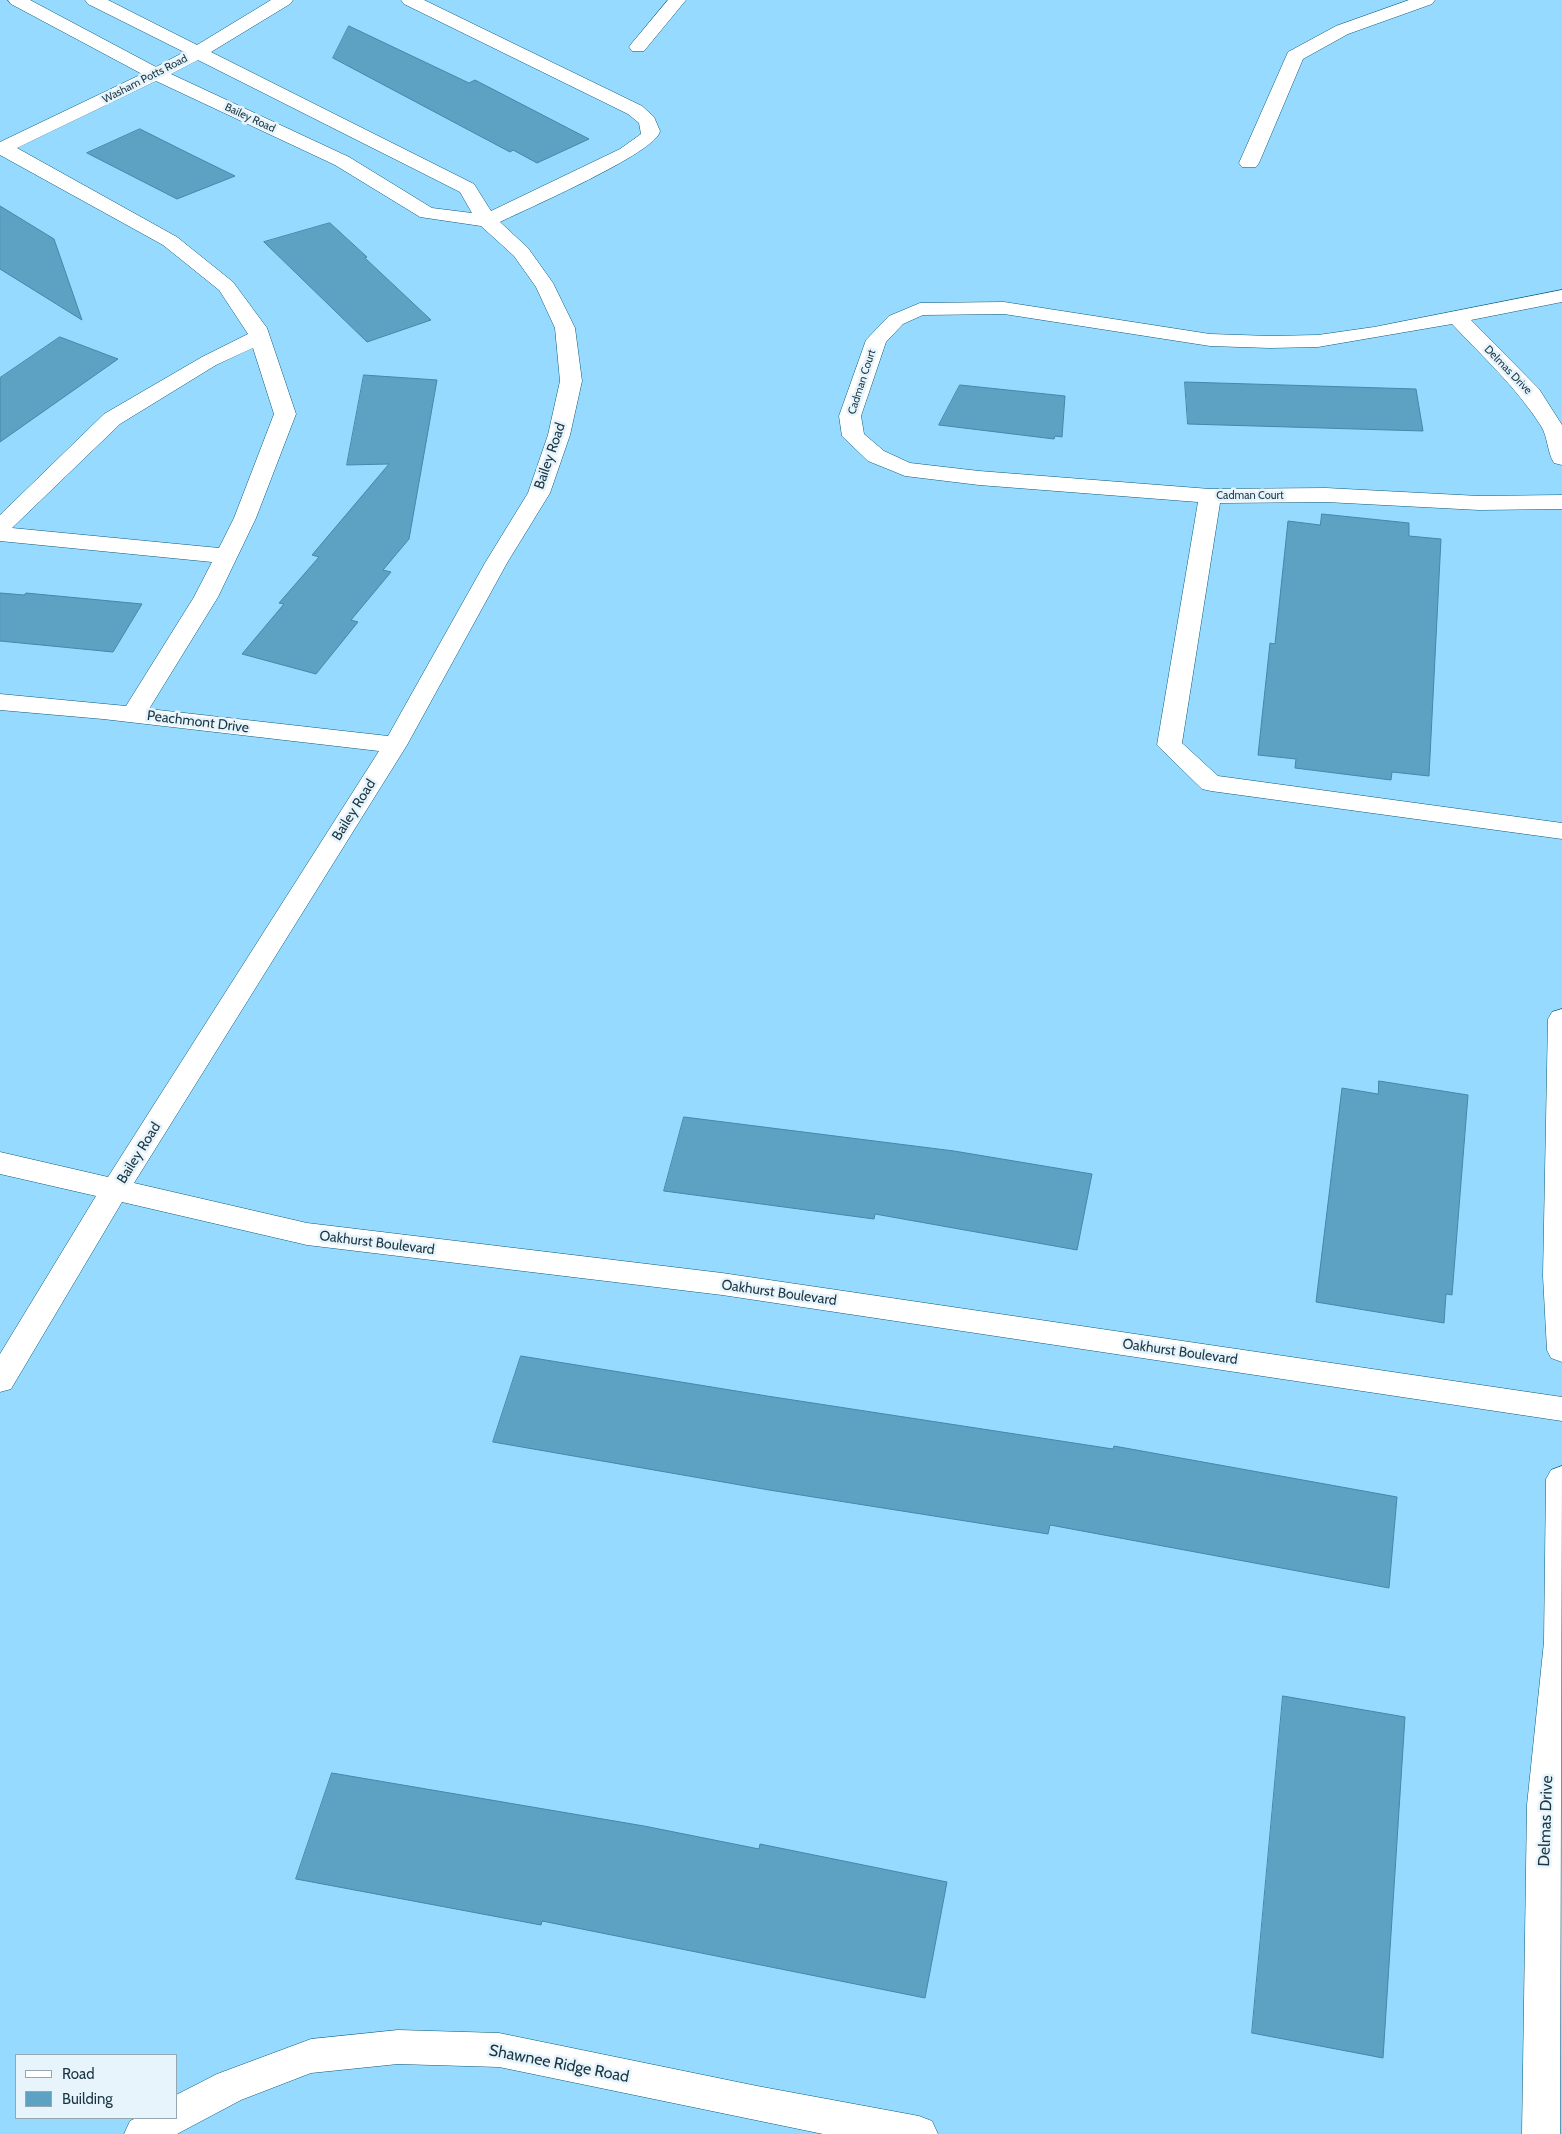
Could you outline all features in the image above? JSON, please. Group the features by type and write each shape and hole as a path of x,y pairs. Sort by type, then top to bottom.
{"street":[{"name":"Bailey Road","path":"17,0 156,74 342,161 428,213 487,221"},
{"name":"Bailey Road","path":"0,1380 114,1191 395,745 496,563 538,493 560,435 571,381 565,328 546,287 521,252 487,221 467,188 94,0"},
{"name":"Washam Potts Road","path":"1,148 197,53 284,0"},
{"path":"410,0 634,110 647,120 651,128 650,136 642,144 627,153 487,221"},
{"path":"638,47 677,0"},
{"path":"1249,163 1295,56 1342,30 1426,0"},
{"path":"1,148 170,241 226,286 257,328 284,414 245,518 206,597 133,715"},
{"name":"Cadman Court","path":"1562,296 1318,341 1270,342 1210,340 1004,308 920,309 896,320 876,340 850,416 853,436 876,456 905,469 979,478 1210,496 1326,496 1480,503 1562,502"},
{"name":"Delmas Drive","path":"1456,316 1531,394 1554,429 1562,458"},
{"path":"0,527 112,419 209,361 260,336"},
{"path":"1210,496 1169,745 1211,783 1562,831"},
{"path":"0,534 226,556"},
{"name":"Peachmont Drive","path":"0,702 395,745"},
{"path":"1562,1019 1558,1276 1562,1350"},
{"name":"Oakhurst Boulevard","path":"0,1163 114,1191 307,1234 722,1284 1562,1409"},
{"name":"Delmas Drive","path":"1541,2134 1544,1805 1555,1774 1560,1642 1562,1479"},
{"name":"Shawnee Ridge Road","path":"178,2113 230,2086 311,2056 398,2047 472,2049 500,2050 757,2104 919,2134"},
{"path":"143,2134 168,2119"}],"building":[{"path":"349,26 469,83 475,80 589,139 537,163 513,150 510,152 333,58"},
{"path":"140,129 235,176 177,199 87,153"},
{"path":"0,206 54,239 82,320 0,269"},
{"path":"330,223 431,320 367,342 264,242"},
{"path":"60,337 118,359 0,442 0,378"},
{"path":"364,375 437,380 409,539 383,570 391,572 351,620 358,622 316,674 242,654 284,604 279,603 319,557 312,555 389,464 347,465"},
{"path":"1185,382 1416,389 1423,431 1188,424"},
{"path":"960,385 1065,396 1062,437 1055,436 1054,439 939,425"},
{"path":"1322,514 1409,523 1409,536 1441,539 1429,776 1392,772 1391,780 1295,768 1296,759 1258,755 1270,643 1275,644 1288,521 1320,525"},
{"path":"0,593 24,595 26,593 142,604 113,652 0,641"},
{"path":"1379,1081 1468,1095 1452,1295 1446,1294 1444,1323 1316,1302 1342,1088 1378,1094"},
{"path":"684,1117 954,1151 1092,1174 1077,1250 875,1214 874,1219 664,1191"},
{"path":"521,1356 1113,1449 1114,1446 1397,1497 1389,1588 1050,1525 1048,1534 769,1490 493,1442"},
{"path":"1283,1696 1405,1717 1383,2058 1252,2033"},
{"path":"332,1773 644,1826 759,1849 760,1844 947,1882 925,1998 542,1921 541,1925 296,1879"}]}
